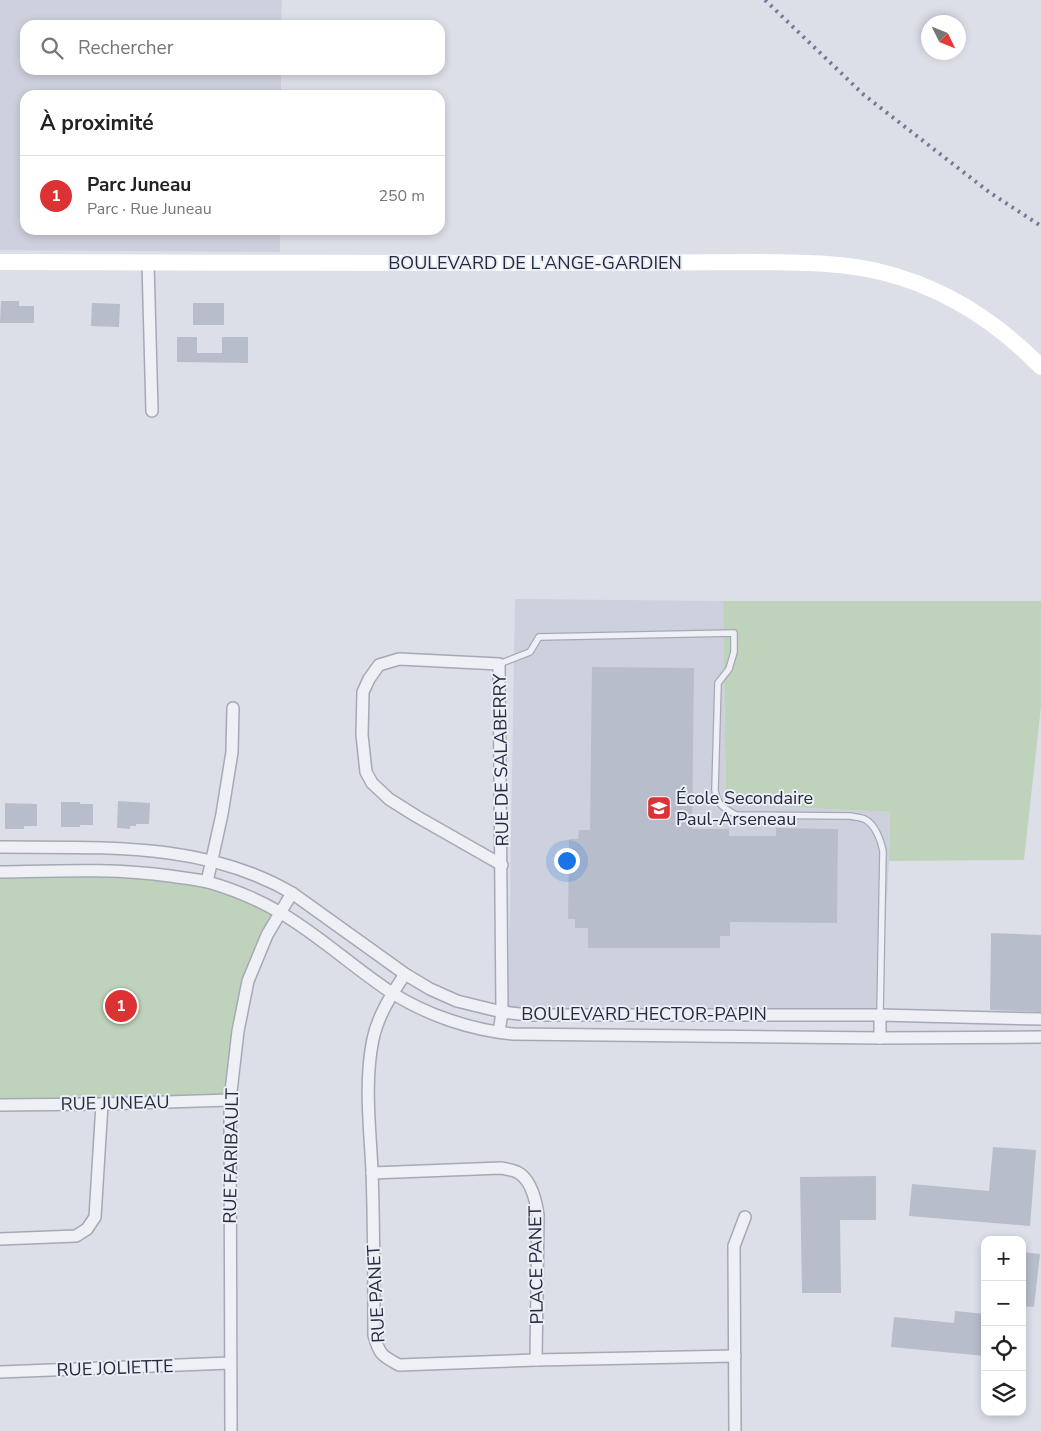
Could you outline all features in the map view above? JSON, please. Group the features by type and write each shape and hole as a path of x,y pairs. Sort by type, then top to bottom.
{"main road":[{"name":"BOULEVARD DE L'ANGE-GARDIEN","path":"0,262 750,262 811,263 847,266 881,272 912,281 941,294 971,310 998,328 1041,367"}],"street":[{"path":"148,263 152,411"},
{"name":"RUE DE SALABERRY","path":"499,1032 502,1012 502,865 499,664 399,659 379,665 363,692 362,735 366,772 372,783 389,799 502,865"},
{"path":"207,882 222,814 232,752 233,708"},
{"name":"BOULEVARD HECTOR-PAPIN","path":"0,847 151,850 213,860 261,876 292,893 405,974 430,989 457,1001 502,1012 529,1015 880,1015 1041,1019"},
{"name":"BOULEVARD HECTOR-PAPIN","path":"0,872 124,871 207,882 246,896 280,913 393,993 415,1005 445,1018 499,1032 513,1034 880,1038 1041,1036"},
{"name":"RUE FARIBAULT","path":"231,1431 230,1100 238,1031 248,982 267,935 292,893"},
{"name":"RUE PANET","path":"405,974 382,1012 373,1037 369,1069 374,1335 378,1350 387,1359 399,1365 735,1356"},
{"path":"880,1015 880,1038"},
{"name":"RUE JUNEAU","path":"0,1105 230,1100"},
{"path":"0,1238 76,1236 87,1229 95,1218 102,1104"},
{"name":"PLACE PANET","path":"372,1173 501,1168 517,1172 523,1177 536,1200 538,1215 536,1360"},
{"path":"735,1431 734,1246 745,1217"},
{"name":"RUE JOLIETTE","path":"0,1372 230,1363"}],"lane":[{"path":"499,664 530,652 538,637 734,633 734,652 729,669 718,682 716,800 724,808 736,815 850,816 866,819 873,828 880,838 883,850 880,1015"}],"shaded area":[{"path":"0,0 282,0 281,20 20,20 20,75 281,75 281,90 20,90 20,235 280,235 280,252 0,250"},
{"name":"École Secondaire Paul-Arseneau","path":"515,599 723,601 726,804 890,812 880,1015 508,1014"}],"green space":[{"path":"723,601 1041,601 1041,707 1024,860 889,861 890,812 726,804"},
{"path":"0,872 181,878 280,913 248,981 230,1100 0,1105"}],"building":[{"path":"1,301 19,301 19,306 34,306 34,323 0,323"},
{"path":"92,303 120,304 119,327 91,326"},
{"path":"193,303 224,303 224,325 193,325"},
{"path":"177,337 197,337 197,353 222,353 222,337 248,337 248,363 177,362"},
{"path":"592,667 694,668 692,829 729,829 729,836 776,836 776,828 838,829 837,923 730,922 730,936 720,936 720,948 588,948 588,928 575,928 575,919 568,919 569,839 578,839 579,830 590,830"},
{"path":"118,801 150,803 149,824 136,824 136,826 130,826 130,829 117,828"},
{"path":"61,802 93,804 93,825 61,827"},
{"path":"5,803 37,804 37,826 24,826 24,829 5,829"},
{"path":"991,933 1041,935 1041,1012 990,1010"},
{"path":"993,1147 1036,1150 1030,1226 909,1216 912,1184 989,1191"},
{"path":"876,1176 876,1220 840,1220 841,1293 802,1293 800,1177"},
{"path":"1026,1252 1040,1254 1034,1307 1026,1306"},
{"path":"955,1311 981,1314 981,1356 891,1347 894,1317 954,1323"}],"railway":[{"path":"765,0 864,95 989,192 1041,226"}],"place":[{"name":"École Secondaire Paul-Arseneau","path":"659,808"},
{"name":"Parc Juneau","path":"121,1006"}]}
